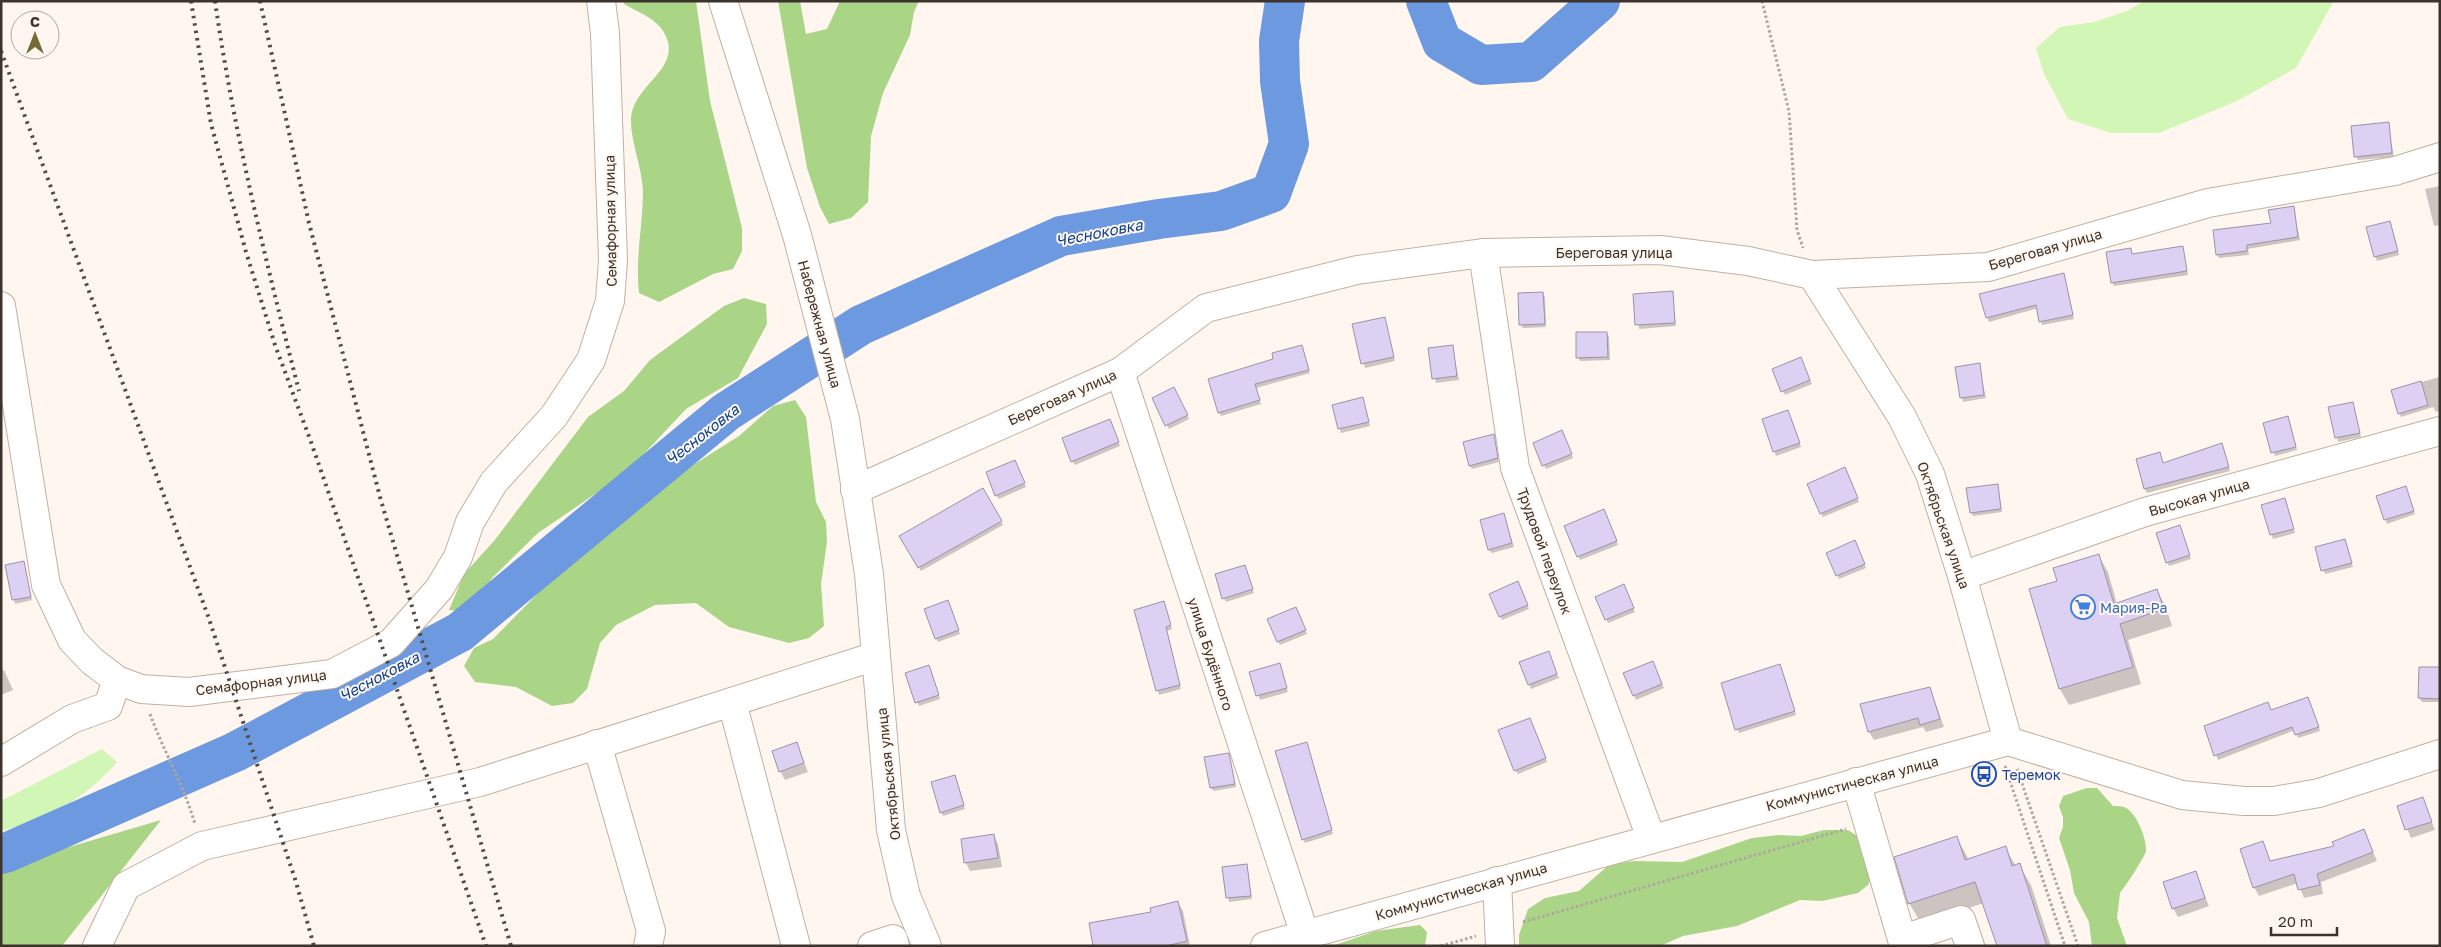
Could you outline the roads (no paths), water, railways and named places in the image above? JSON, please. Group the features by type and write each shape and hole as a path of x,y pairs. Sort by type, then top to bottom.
{"street":[{"name":"Семафорная улица","path":"129,684 189,692 332,674 391,643 439,589 458,557 470,522 494,482 554,416 591,360 610,301 613,260 605,33 601,1"},
{"name":"Набережная улица","path":"723,1 796,235 845,419 868,574 876,656"},
{"name":"Береговая улица","path":"856,490 1120,372 1206,308 1357,270 1484,253 1660,250 1748,261 1812,275 1988,266 2208,203 2395,171 2440,157"},
{"name":"Трудовой переулок","path":"1484,253 1515,468 1651,838"},
{"name":"Октябрьская улица","path":"1812,275 1902,417 1930,474 1962,576 2003,742"},
{"path":"1,306 46,585 72,640 92,661 129,684 108,706 72,720 1,762"},
{"name":"улица Будённого","path":"1120,372 1305,935"},
{"name":"Высокая улица","path":"1962,576 2145,512 2440,431"},
{"path":"97,946 126,886 202,846 480,782 876,656"},
{"name":"Октябрьская улица","path":"876,656 892,830 906,896 927,946"},
{"path":"732,702 796,946"},
{"path":"2003,742 2182,795 2274,801 2319,792 2440,754"},
{"name":"Коммунистическая улица","path":"1265,946 2003,742"},
{"path":"597,744 651,931 648,946"},
{"path":"1856,782 1903,943 1961,920 1970,946"},
{"path":"1496,881 1500,937"},
{"path":"872,946 892,939 895,946"}],"waterway":[{"name":"Чесноковка","path":"1,854 235,752 460,632 726,412 861,325 1061,236 1159,219 1221,211 1271,193 1289,144 1280,81 1279,41 1285,1"},
{"name":"Чесноковка","path":"1426,1 1442,42 1481,65 1531,62 1600,1"}],"railway":[{"path":"191,1 211,124 246,252 275,345 311,442 486,946"},
{"path":"215,1 241,148 299,391"},
{"path":"260,1 309,223 380,497 511,946"},
{"path":"1,51 208,616 296,882 314,946"}],"place":[{"name":"Мария-Ра","path":"2083,607"},
{"name":"Теремок","path":"1984,774"}]}
